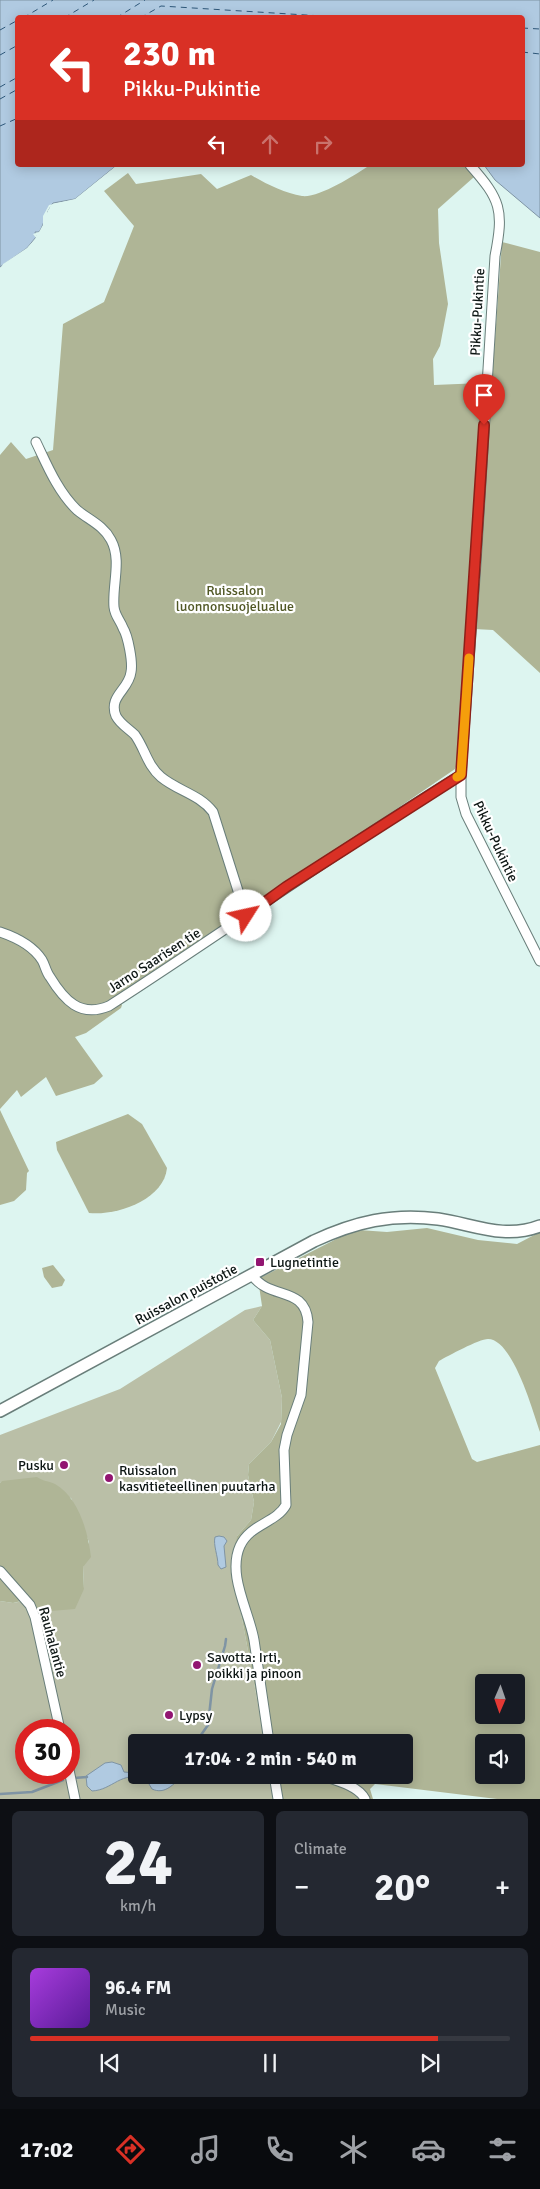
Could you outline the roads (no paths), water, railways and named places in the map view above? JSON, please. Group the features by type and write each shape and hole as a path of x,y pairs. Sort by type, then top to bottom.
{"street":[{"name":"Pikku-Pukintie","path":"472,167 493,193 500,210 495,256 461,797 466,814 540,961"},
{"path":"36,442 66,497 78,511 99,524 111,540 115,554 114,606 116,617 124,629 132,672 114,700 117,717 136,737 147,760 159,775 170,784 202,800 213,812 246,916"},
{"name":"Jarno Saarisen tie","path":"0,932 12,936 27,945 41,959 49,976 66,1001 79,1008 97,1011 165,970 286,887 461,775"},
{"name":"Ruissalon puistotie","path":"0,1411 252,1275 350,1226 384,1219 436,1219 503,1233 540,1226"},
{"path":"252,1275 265,1288 299,1300 308,1314 301,1395 287,1435 284,1450 286,1506 278,1514 252,1530 240,1547 238,1556 239,1588 253,1637 270,1734"},
{"name":"Rauhalantie","path":"0,1571 30,1605 35,1617 58,1719"},
{"path":"72,1784 75,1799"},
{"path":"276,1784 278,1799"},
{"path":"344,1784 352,1787 363,1795 365,1799"}],"water":[{"path":"0,0 540,0 540,218 495,180 485,167 525,167 525,15 15,15 15,167 115,167 75,199 53,203 47,211 39,232 35,232 36,237 27,248 0,267"},
{"path":"215,1537 224,1537 227,1541 224,1546 226,1567 221,1569 218,1565 215,1543"},
{"path":"112,1762 121,1765 124,1772 128,1772 128,1778 99,1790 92,1791 87,1786 86,1776 105,1763"},
{"path":"149,1784 174,1784 161,1791 152,1789"}],"waterway":[{"path":"202,1734 208,1725 212,1689 226,1639"},
{"path":"80,1778 87,1777"},
{"path":"0,1794 32,1792 53,1784"}],"place":[{"name":"Lugnetintie","path":"260,1262"},
{"name":"Pusku","path":"64,1465"},
{"name":"Ruissalon kasvitieteellinen puutarha","path":"109,1478"},
{"name":"Savotta: Irti, poikki ja pinoon","path":"197,1665"},
{"name":"Lypsy","path":"169,1715"}],"park label":[{"name":"Ruissalon luonnonsuojelualue","path":"235,598"}]}
